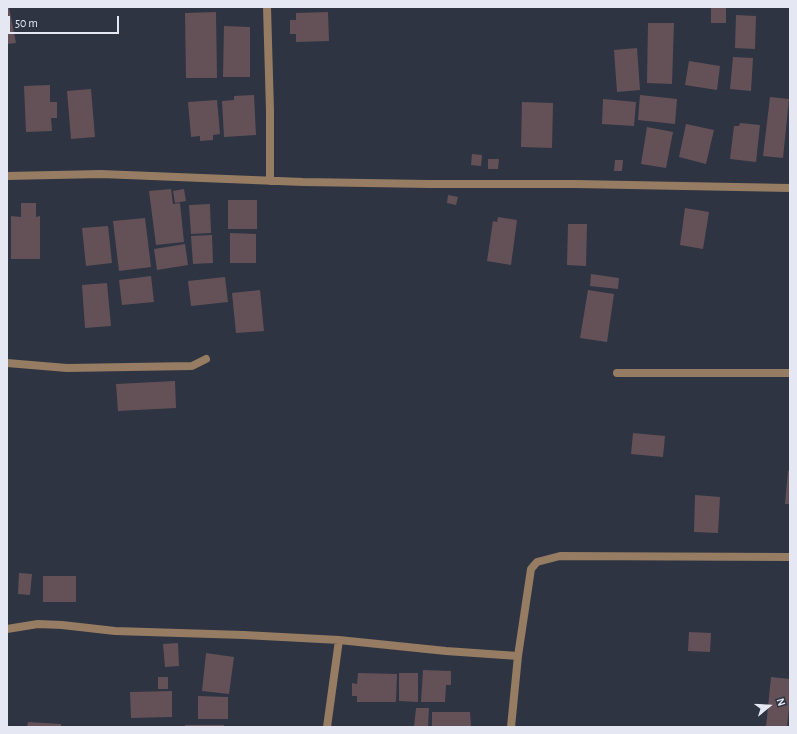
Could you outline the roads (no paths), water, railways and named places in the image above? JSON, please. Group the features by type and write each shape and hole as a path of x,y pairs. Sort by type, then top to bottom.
{"street":[{"path":"267,7 270,111 270,181"},
{"path":"7,176 101,174 270,181 790,188"},
{"path":"7,363 67,368 192,366 206,359"},
{"path":"617,372 790,373"},
{"path":"511,727 518,656 531,570 537,562 560,556 790,557"},
{"path":"7,629 38,624 62,625 115,631 339,640 518,656"},
{"path":"327,727 339,640"}]}
